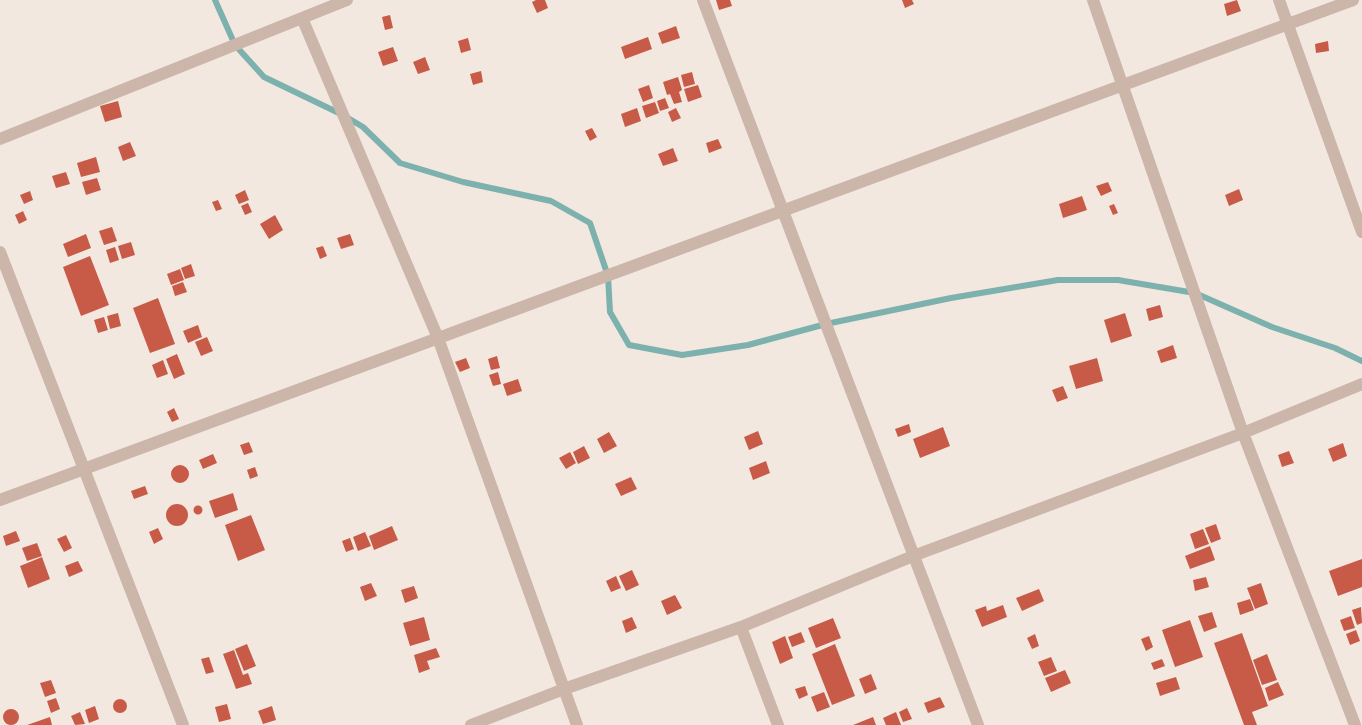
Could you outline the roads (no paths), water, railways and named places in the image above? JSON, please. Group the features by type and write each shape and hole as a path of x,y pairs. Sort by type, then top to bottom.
{"street":[{"path":"0,139 347,0"},
{"path":"703,0 978,725"},
{"path":"1093,0 1243,434 1355,725"},
{"path":"1279,0 1362,232"},
{"path":"0,500 1353,0"},
{"path":"302,18 438,338 577,725"},
{"path":"0,252 183,725"},
{"path":"471,725 564,689 741,627 913,556 1243,434 1362,384"},
{"path":"741,627 778,725"}],"waterway":[{"path":"215,0 235,45 264,77 343,115 363,127 400,163 463,182 551,201 590,223 608,276 610,312 629,345 682,355 748,345 826,324 951,298 1058,280 1118,280 1195,293 1272,327 1335,348 1362,361"}]}
